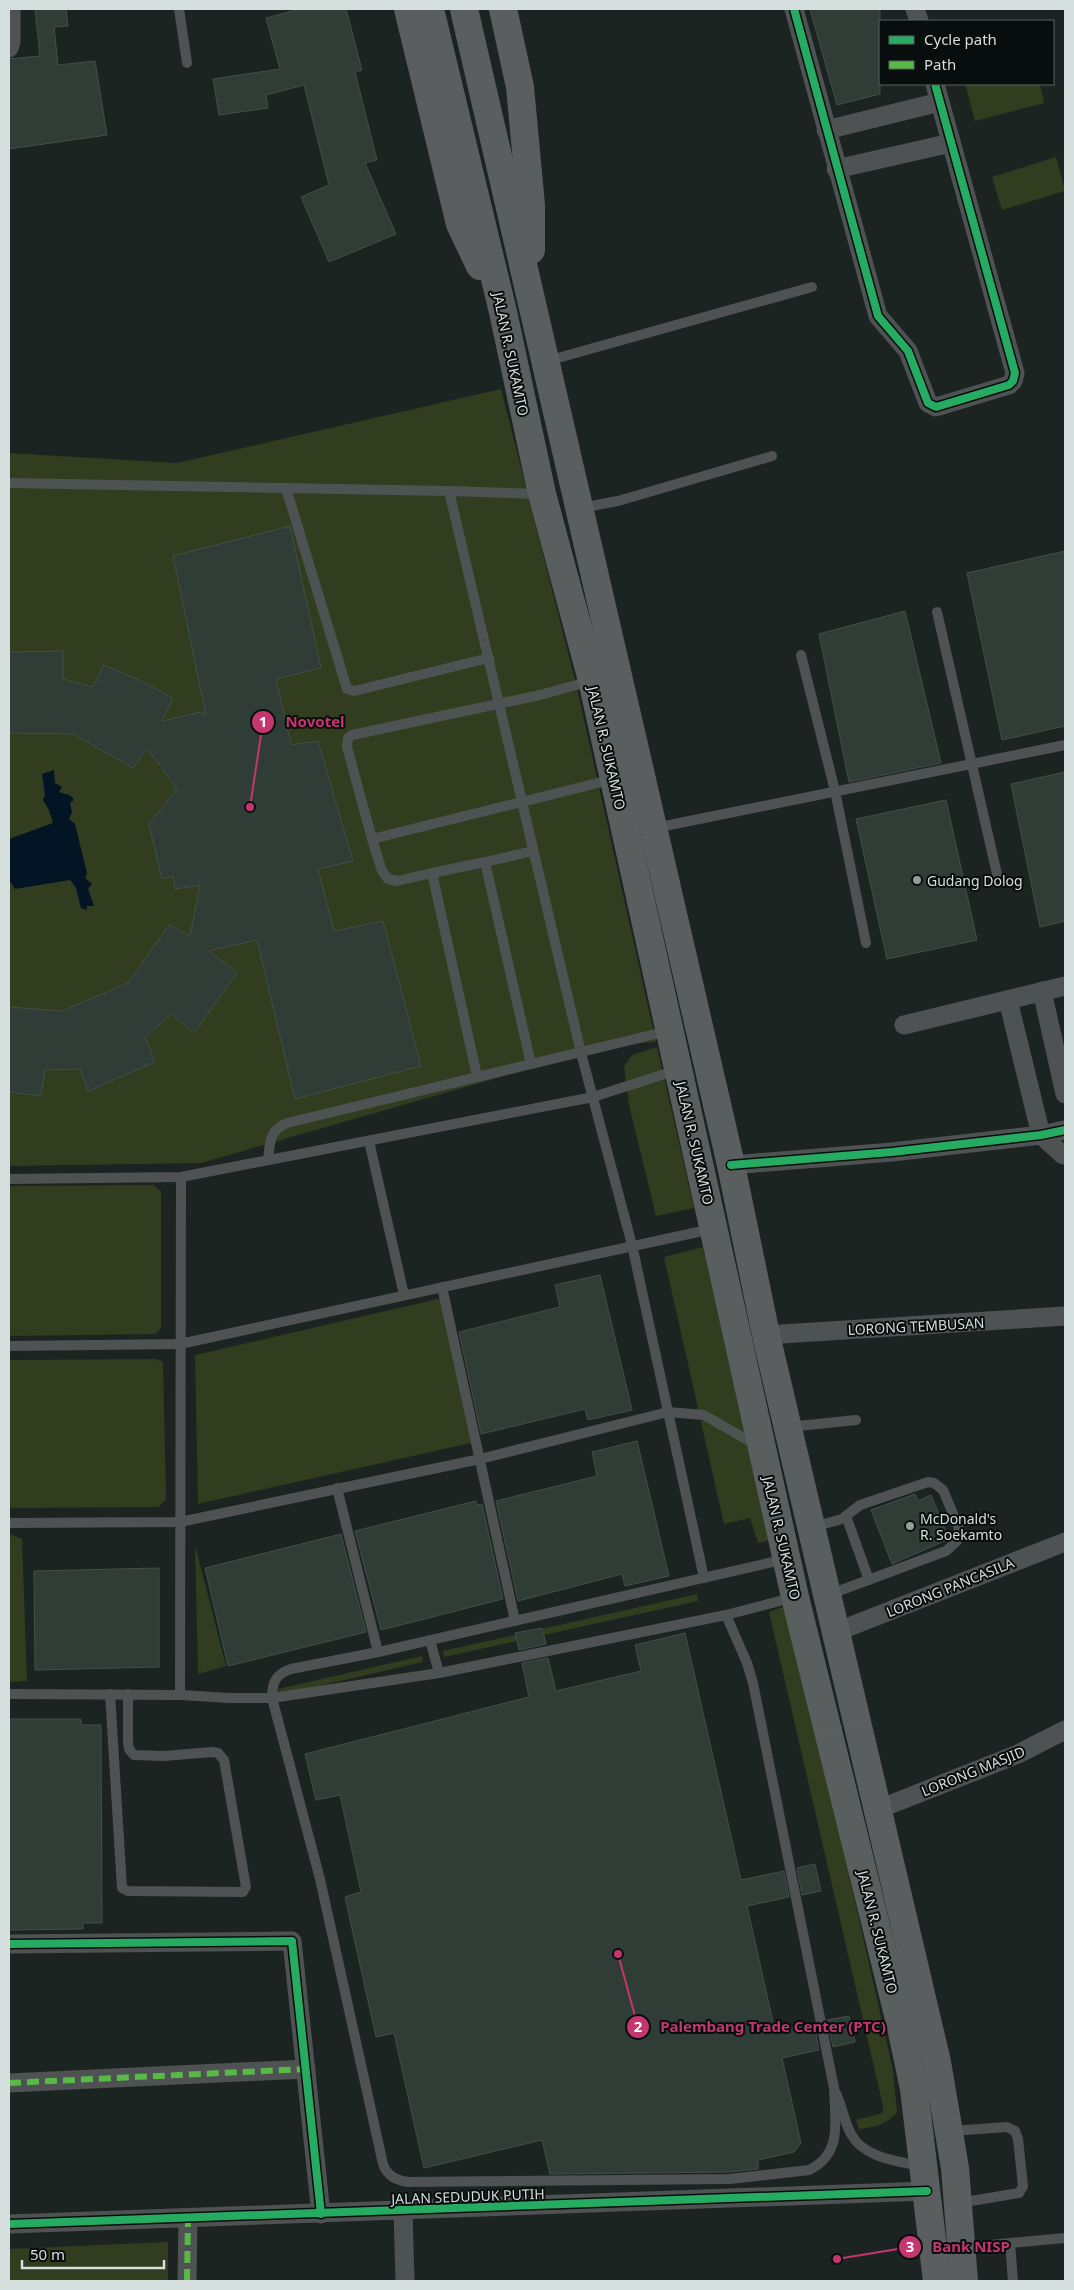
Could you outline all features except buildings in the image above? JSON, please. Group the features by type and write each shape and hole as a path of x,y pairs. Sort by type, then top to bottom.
{"highway":[{"path":"408,9 460,224 503,312"},
{"name":"JALAN R. SUKAMTO","path":"430,9 503,312 542,494 592,680 795,1596 901,2027 914,2090 937,2281"},
{"name":"JALAN R. SUKAMTO","path":"464,9 731,1166 766,1334 937,2062 950,2131 964,2281"},
{"path":"503,9 520,87 530,205 532,304"}],"street":[{"path":"9,48 11,9"},
{"path":"794,9 836,168 878,316 908,351 928,403 932,407 938,407 1008,386 1013,381 1015,373 938,93 826,130"},
{"path":"836,168 951,144"},
{"path":"904,1025 1065,986"},
{"path":"1042,991 1065,1094"},
{"path":"1008,1000 1041,1135 1065,1157"},
{"path":"731,1166 1041,1135 1065,1130"},
{"name":"LORONG TEMBUSAN","path":"766,1334 1065,1316"},
{"name":"LORONG PANCASILA","path":"836,1632 1065,1542"},
{"name":"LORONG MASJID","path":"879,1809 1018,1754 1065,1730"},
{"path":"9,1944 291,1940 294,1944 321,2214"},
{"path":"9,2083 306,2069"},
{"name":"JALAN SEDUDUK PUTIH","path":"9,2224 403,2211 925,2178"},
{"path":"403,2211 405,2281"},
{"path":"187,2281 188,2218"}],"lane":[{"path":"179,9 187,63"},
{"path":"546,362 812,286"},
{"path":"580,508 618,501 772,456"},
{"path":"9,483 542,494"},
{"path":"286,488 347,689 354,691 489,658"},
{"path":"450,491 521,802 581,1052 632,1245 704,1578"},
{"path":"937,612 998,874"},
{"path":"801,655 835,792 866,943"},
{"path":"533,851 397,881 388,879 382,871 372,839 347,747 348,738 352,735 499,703 592,680"},
{"path":"654,829 1065,745"},
{"path":"372,839 614,779"},
{"path":"486,862 531,1064"},
{"path":"432,873 477,1076"},
{"path":"268,1160 272,1134 278,1126 477,1076 669,1031"},
{"path":"9,1179 181,1177 593,1097 678,1070"},
{"path":"369,1141 404,1295"},
{"path":"180,1694 181,1177"},
{"path":"9,1346 180,1344 632,1245 715,1229"},
{"path":"442,1287 515,1621"},
{"path":"9,1523 180,1522 480,1459 668,1412 704,1415 761,1448"},
{"path":"788,1427 856,1420"},
{"path":"811,1527 846,1516 860,1505 916,1484 928,1482 934,1483 943,1490 959,1528 957,1541 946,1552 827,1595"},
{"path":"337,1488 378,1652"},
{"path":"846,1516 869,1580"},
{"path":"787,1559 378,1652 285,1671 274,1680 272,1698 320,1878 383,2164 389,2174 399,2180 408,2182 730,2179 808,2170 820,2165 828,2157 832,2145 834,2088"},
{"path":"9,1694 180,1694 229,1698 272,1698 439,1673 726,1615 795,1596"},
{"path":"726,1615 747,1663 753,1683 834,2088 847,2125 852,2136 860,2145 884,2159 925,2178"},
{"path":"430,1640 439,1673"},
{"path":"110,1694 122,1888 128,1891 244,1892 246,1887 224,1760 218,1753 212,1752 164,1756 134,1755 129,1749 128,1742 128,1694"},
{"path":"950,2131 1007,2126 1015,2131 1018,2139 1023,2186 1019,2193 958,2203"},
{"path":"962,2248 1065,2238"},
{"path":"1010,2243 1013,2281"}],"path":[{"path":"820,1733 866,1720"}],"green space":[{"path":"965,85 1040,85 1044,103 975,121"},
{"path":"1056,157 1065,191 1002,210 992,177"},
{"path":"501,389 576,684 656,1042 612,1045 201,1163 9,1166 9,453 177,463"},
{"path":"657,1047 694,1208 656,1216 629,1105 624,1067 632,1055"},
{"path":"153,1185 161,1191 161,1328 155,1334 9,1336 9,1186"},
{"path":"703,1247 770,1540 758,1543 750,1518 724,1524 664,1257"},
{"path":"442,1298 475,1442 198,1504 195,1355"},
{"path":"156,1359 163,1362 166,1499 159,1507 9,1508 9,1360"},
{"path":"9,1534 22,1539 27,1681 9,1682"},
{"path":"195,1545 226,1666 198,1674"},
{"path":"697,1594 698,1601 444,1657 443,1651"},
{"path":"788,1605 893,2070 897,2112 885,2123 859,2129 856,2120 883,2113 883,2106 769,1612"},
{"path":"422,1656 423,1662 279,1695 278,1689"},
{"path":"168,2242 168,2281 9,2281 9,2249"}],"water":[{"path":"54,770 55,783 62,787 59,792 71,796 74,800 70,803 72,812 69,819 75,824 87,873 85,878 92,884 88,889 94,906 87,906 87,910 81,908 76,888 70,880 15,889 9,880 9,839 53,823 49,810 43,800 45,795 42,774"}],"marked path":[{"path":"9,2083 306,2069 306,2066"},
{"path":"187,2281 188,2218"}],"cycle path":[{"path":"794,9 878,316 908,351 928,403 936,407 1009,385 1013,381 1015,373 935,85"},
{"path":"731,1165 892,1152 1041,1135 1065,1130"},
{"path":"9,1944 292,1941 321,2214"},
{"path":"9,2224 927,2191"}],"place":[{"name":"Novotel","path":"250,807"},
{"name":"Gudang Dolog","path":"917,880"},
{"name":"McDonald's R. Soekamto","path":"910,1526"},
{"name":"Palembang Trade Center (PTC)","path":"618,1954"},
{"name":"Bank NISP","path":"837,2259"}]}
